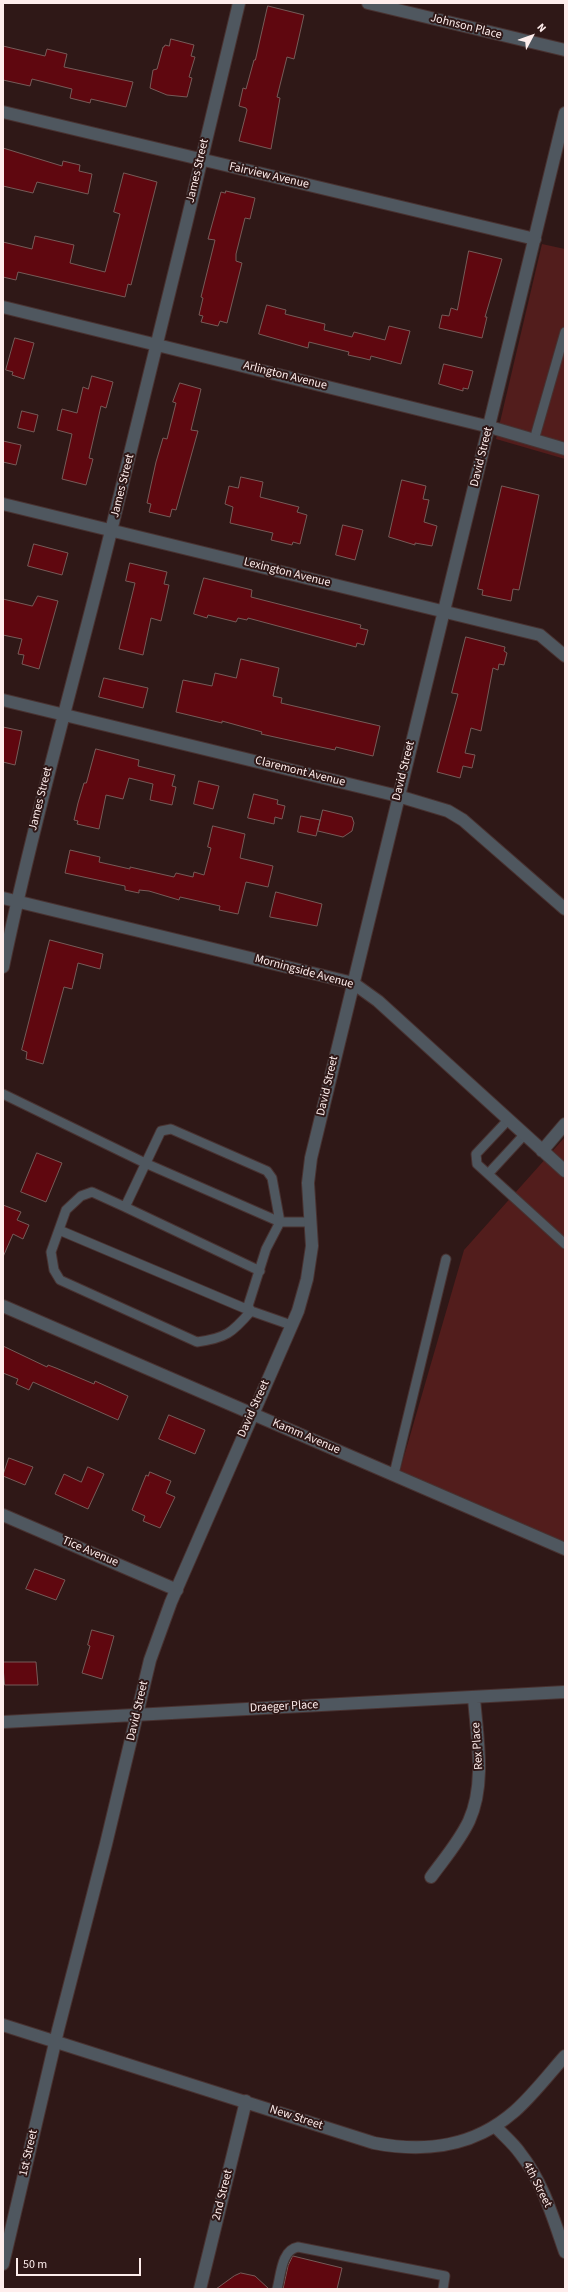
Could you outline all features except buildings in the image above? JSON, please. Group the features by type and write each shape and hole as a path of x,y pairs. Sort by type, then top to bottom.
{"street":[{"name":"James Street","path":"3,967 17,901 62,714 112,530 239,3"},
{"name":"Johnson Place","path":"368,3 565,50"},
{"name":"Fairview Avenue","path":"3,112 535,239"},
{"name":"David Street","path":"55,2043 138,1714 150,1660 177,1590 291,1325 307,1279 312,1246 308,1183 311,1158 398,796 490,427 565,113"},
{"name":"Arlington Avenue","path":"3,307 490,427 565,449"},
{"name":"Lexington Avenue","path":"3,504 540,635 565,656"},
{"name":"Claremont Avenue","path":"3,700 398,796 448,811 463,820 565,909"},
{"name":"Morningside Avenue","path":"3,898 353,982 378,1001 565,1171"},
{"path":"542,1151 565,1124"},
{"name":"Kamm Avenue","path":"3,1306 565,1549"},
{"name":"Tice Avenue","path":"3,1515 177,1590"},
{"name":"Draeger Place","path":"3,1722 565,1692"},
{"name":"Rex Place","path":"431,1877 454,1847 469,1820 480,1776 474,1698"},
{"name":"New Street","path":"3,2025 55,2043 246,2101 374,2143 400,2148 443,2146 474,2137 495,2126 515,2111 565,2056"},
{"name":"1st Street","path":"3,2264 55,2043"},
{"name":"2nd Street","path":"200,2289 246,2101"},
{"name":"4th Street","path":"495,2126 521,2153 537,2178 546,2198 565,2252"}],"lane":[{"path":"534,440 565,332"},
{"path":"3,1094 145,1163 280,1222 311,1222"},
{"path":"508,1120 476,1154 477,1164 565,1244"},
{"path":"125,1206 161,1132 170,1129 267,1171 272,1178 280,1222 266,1249 248,1306 251,1311"},
{"path":"488,1174 524,1135"},
{"path":"251,1311 234,1331 217,1339 197,1342 60,1280 54,1270 51,1252 66,1210 81,1196 92,1192 125,1206 260,1271"},
{"path":"59,1230 251,1311 291,1325"},
{"path":"394,1474 446,1259"},
{"path":"277,2289 286,2254 291,2248 298,2247 445,2276 443,2289"}],"shaded area":[{"path":"542,244 565,249 565,459 496,439"},
{"path":"565,1137 565,1549 398,1477 464,1250"}]}
